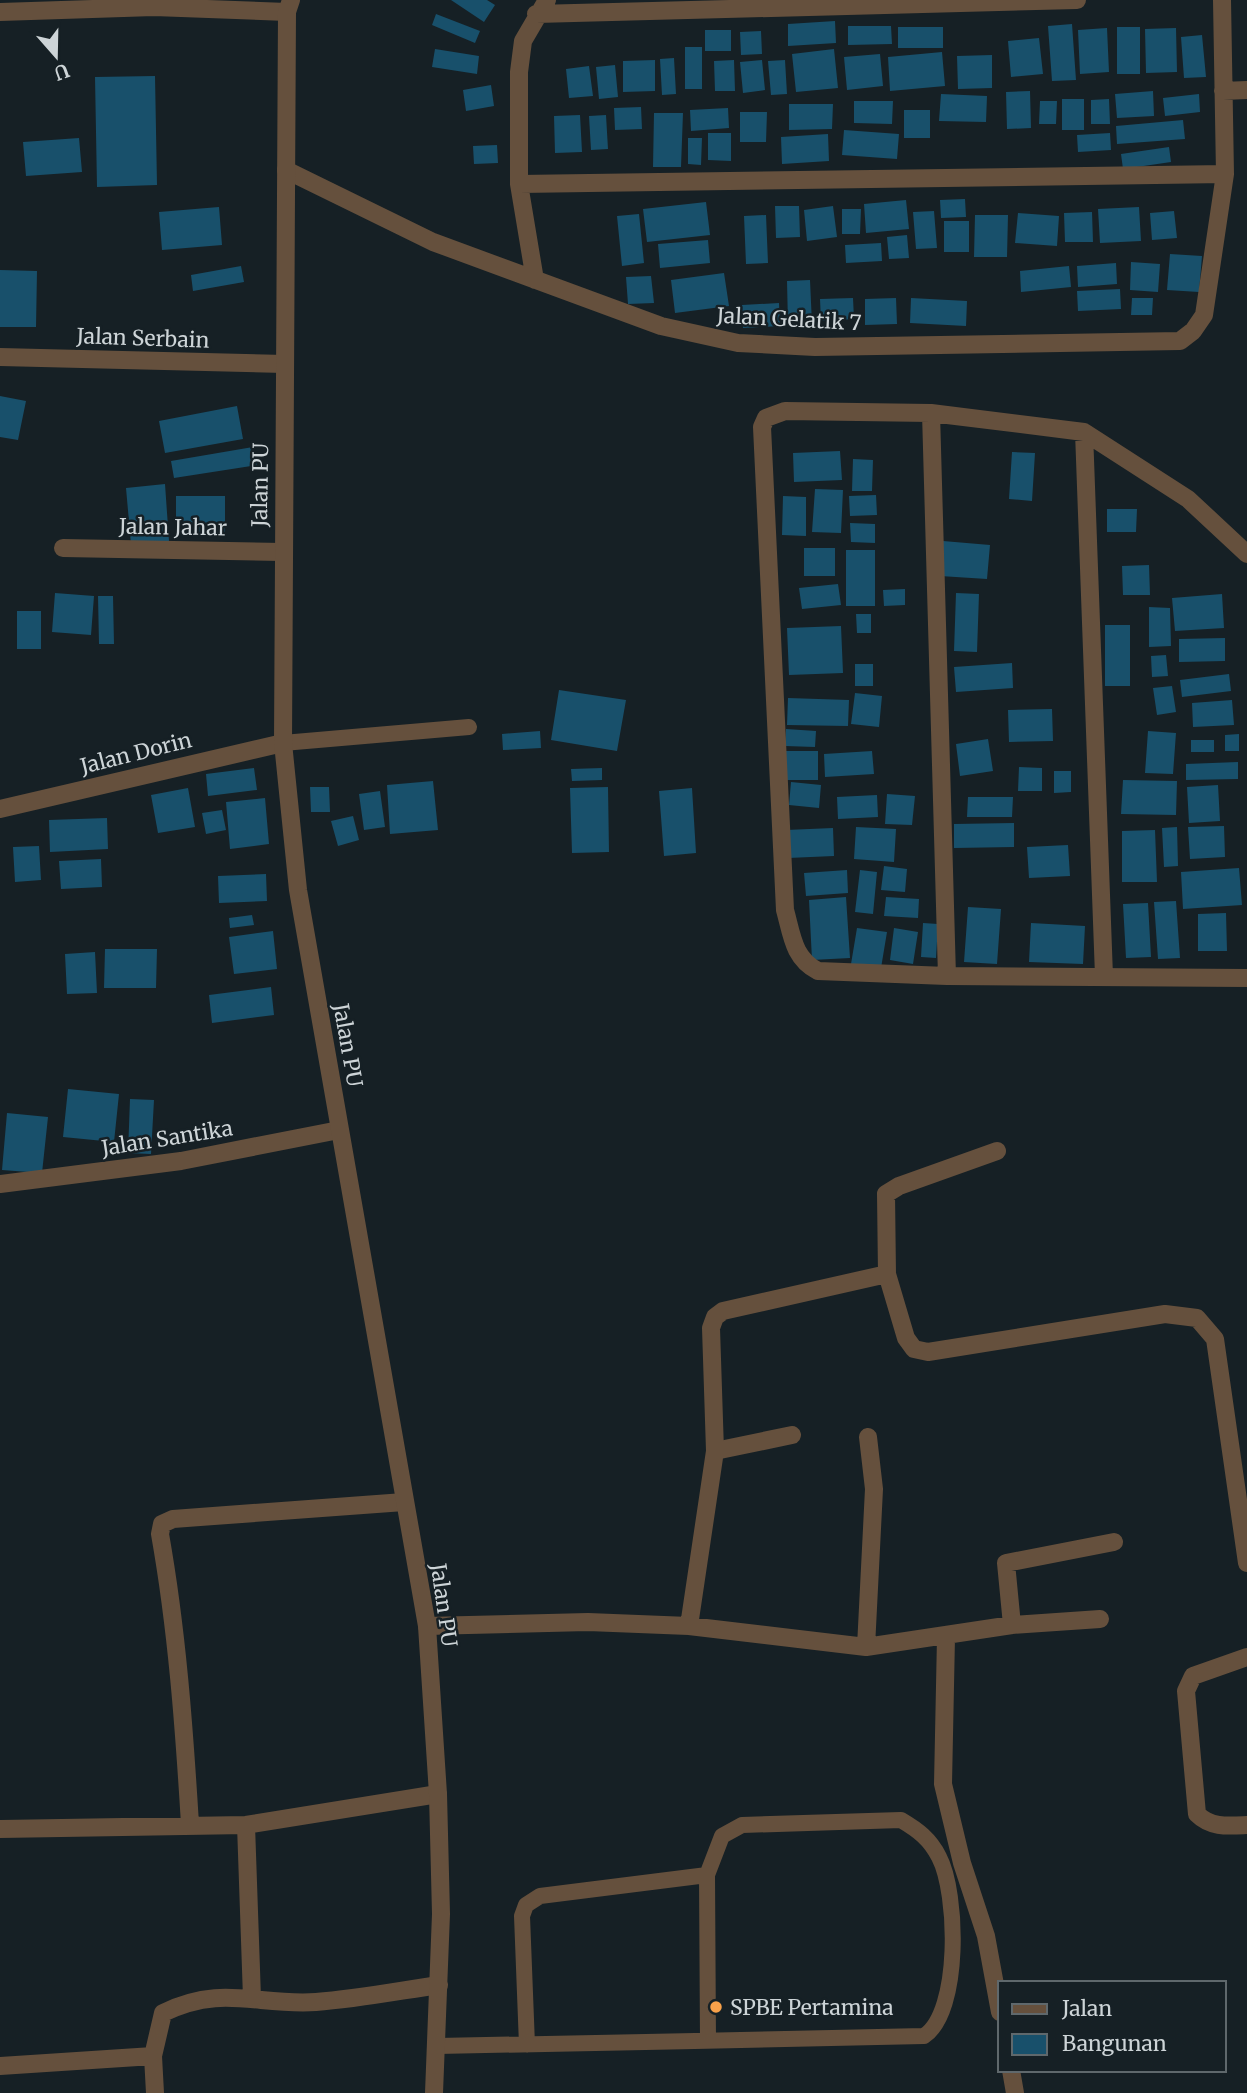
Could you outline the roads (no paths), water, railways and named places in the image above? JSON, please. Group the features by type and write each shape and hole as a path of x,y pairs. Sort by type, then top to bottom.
{"street":[{"path":"535,280 519,184 519,72 523,41 541,7 1077,0"},
{"path":"519,184 1225,174 1222,0"},
{"path":"0,12 289,6"},
{"name":"Jalan PU","path":"289,6 282,552 283,743 298,890 427,1626 438,1794 439,1985 434,2093"},
{"path":"1223,91 1247,90"},
{"name":"Jalan Gelatik 7","path":"286,170 433,242 661,326 738,343 816,347 1180,341 1193,331 1204,315 1225,174"},
{"name":"Jalan Serbain","path":"0,356 285,364"},
{"path":"1247,554 1188,499 1084,432 931,413 773,412 766,418 761,440 785,910 797,953 806,965 818,971 947,976 1247,978"},
{"path":"931,413 947,976"},
{"path":"1084,432 1104,976"},
{"name":"Jalan Jahar","path":"63,548 282,552"},
{"name":"Jalan Dorin","path":"0,809 283,743"},
{"name":"Jalan Santika","path":"0,1184 181,1161 339,1130"},
{"path":"997,1151 899,1186 886,1194 887,1275 906,1338 914,1349 928,1352 1165,1314 1197,1318 1215,1339 1247,1563"},
{"path":"689,1626 715,1451 711,1328 715,1317 723,1311 887,1275"},
{"path":"715,1451 792,1435"},
{"path":"866,1647 874,1489 868,1437"},
{"path":"190,1824 180,1672 160,1534 162,1524 173,1519 404,1502"},
{"path":"1013,1625 1006,1563 1114,1542"},
{"path":"427,1626 587,1622 689,1626 866,1647 1013,1625 1100,1619"},
{"path":"946,1637 943,1784 962,1863 986,1936 998,2001"},
{"path":"1247,1657 1192,1675 1186,1691 1197,1814 1204,1821 1222,1827 1247,1825"},
{"path":"0,1829 246,1825 438,1794"},
{"path":"246,1825 252,1998"},
{"path":"155,2093 153,2056 163,2013 188,2001 215,1996 314,2002 439,1985"},
{"path":"0,2066 153,2056"},
{"path":"1011,2072 1016,2093"}],"lane":[{"path":"283,743 469,727"},
{"path":"437,2046 925,2036 935,2029 941,2019 954,1957 941,1860 920,1831 901,1820 742,1825 722,1836 707,1875 708,2040"},
{"path":"527,2045 522,1916 526,1905 540,1896 707,1875"}],"place":[{"name":"SPBE Pertamina","path":"716,2007"}]}
